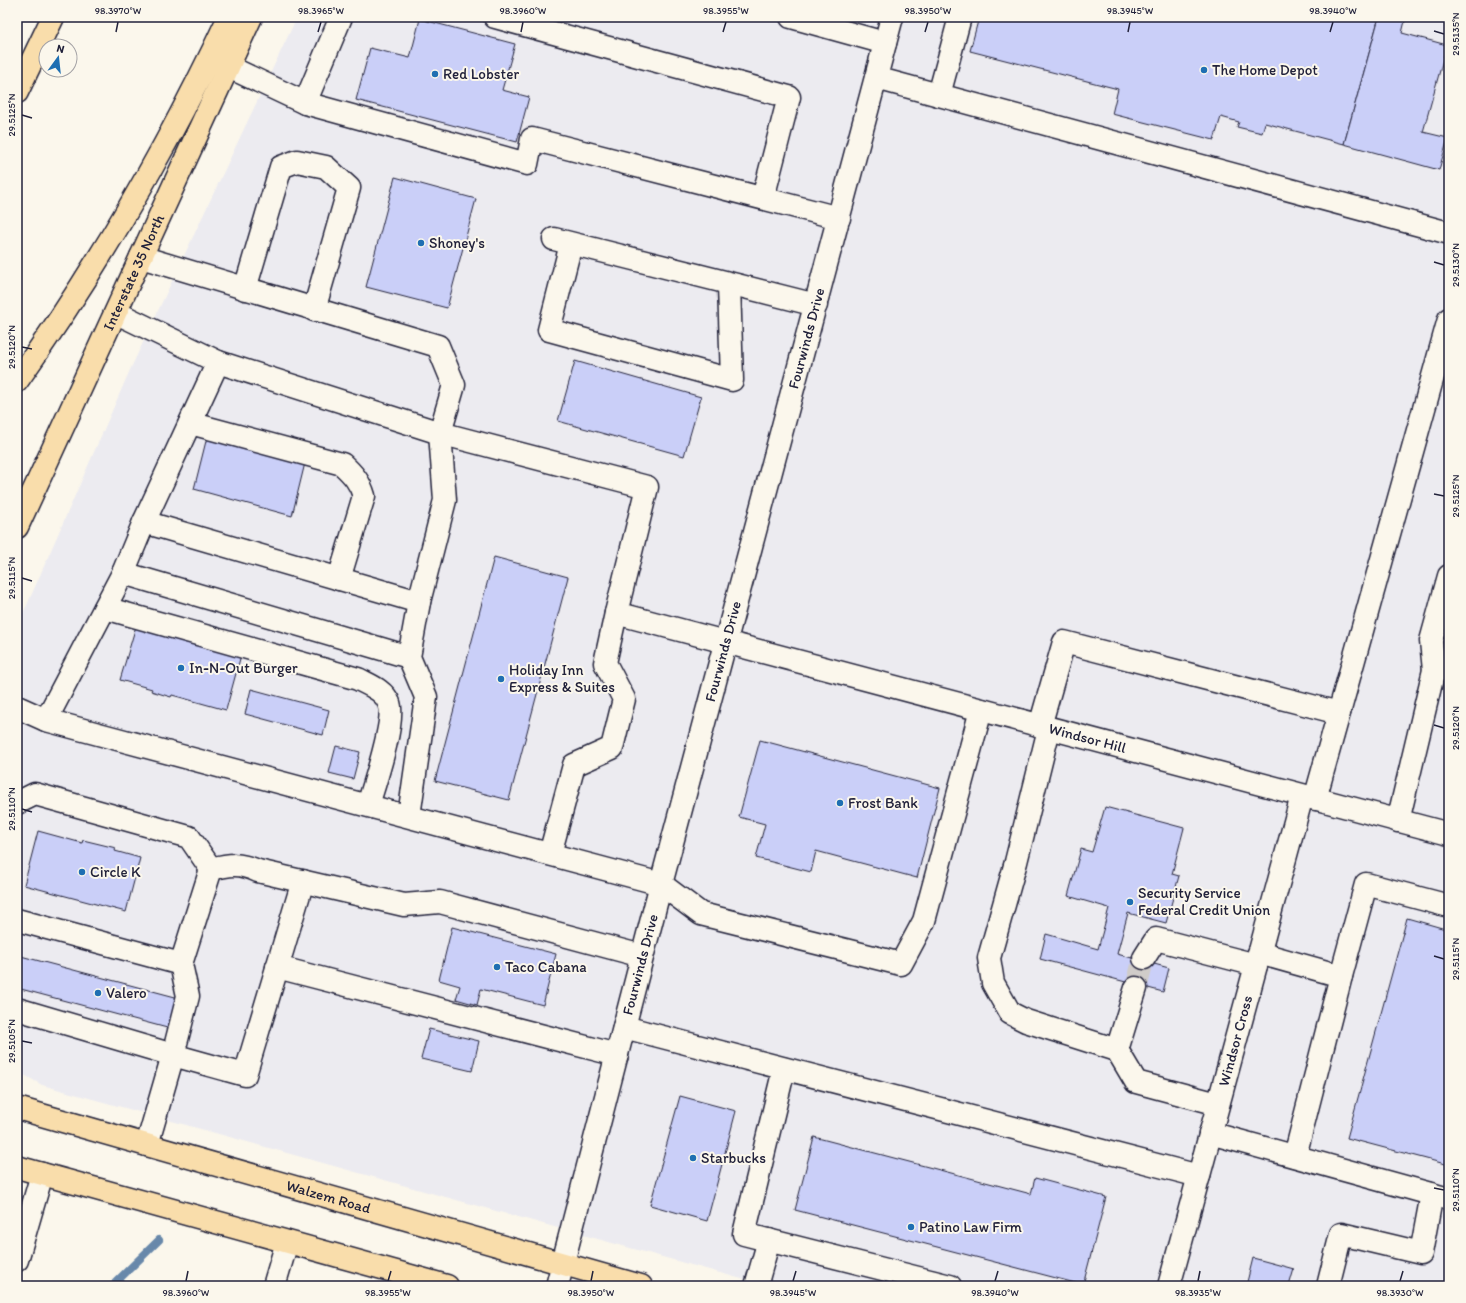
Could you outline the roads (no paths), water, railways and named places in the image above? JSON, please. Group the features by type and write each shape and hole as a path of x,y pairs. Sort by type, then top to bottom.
{"main road":[{"path":"17,92 52,17"},
{"path":"17,381 58,323 144,184 209,59 229,17"},
{"name":"Interstate 35 North","path":"17,527 117,313 141,257 251,17"},
{"name":"Walzem Road","path":"17,1108 641,1286"},
{"path":"17,1168 447,1286"}],"street":[{"path":"305,103 341,17"},
{"path":"495,17 789,96 763,198"},
{"path":"790,17 885,44"},
{"name":"Fourwinds Drive","path":"557,1286 661,884 892,17"},
{"path":"940,95 960,17"},
{"path":"229,67 305,103 526,164 532,139 839,218"},
{"path":"876,78 1449,233"},
{"path":"245,289 281,167 297,161 326,167 349,188 314,310"},
{"path":"730,284 732,380 549,330 563,242 816,305"},
{"path":"141,257 438,346 454,385 440,433 444,500 419,602 409,657 426,697 409,816"},
{"path":"117,313 218,362 440,433 647,487 605,663 624,699 612,748 574,765 550,854"},
{"name":"Windsor Cross","path":"1169,1286 1258,959 1308,797 1339,713 1449,319"},
{"path":"46,720 123,573 144,522 218,362"},
{"path":"190,423 342,464 353,474 360,483 364,496 339,579"},
{"path":"144,522 419,602"},
{"path":"123,573 409,657"},
{"path":"1398,821 1442,670 1432,641 1449,576"},
{"path":"104,608 358,679 379,689 389,703 391,721 368,805"},
{"name":"Windsor Hill","path":"616,613 1449,834"},
{"path":"1218,1104 1136,1082 1118,1050 1026,1021 1010,1013 993,982 989,958 1016,862 1064,642 1339,713"},
{"path":"17,707 46,720 661,884 701,914 901,964 924,921 981,710"},
{"path":"17,803 35,794 189,836 211,869"},
{"path":"211,869 228,865 242,864 258,871 404,905 440,902 642,956"},
{"path":"147,1145 188,996 181,964 211,869"},
{"path":"17,1009 245,1075 303,882"},
{"path":"1295,1156 1366,884 1449,906"},
{"path":"17,920 181,964"},
{"path":"1144,958 1156,939 1341,976"},
{"path":"277,967 617,1055"},
{"path":"1118,1050 1136,988"},
{"path":"624,1027 1199,1176"},
{"path":"784,1069 744,1234 950,1286"},
{"path":"1210,1133 1441,1196 1421,1253 1342,1234 1328,1286"},
{"path":"19,1248 42,1174"},
{"path":"756,1286 769,1240"},
{"path":"274,1286 287,1242"}],"waterway":[{"path":"112,1286 159,1240"}],"tunnel":[{"path":"1136,988 1144,958"}],"place":[{"name":"The Home Depot","path":"1204,70"},
{"name":"Red Lobster","path":"435,74"},
{"name":"Shoney's","path":"421,243"},
{"name":"In-N-Out Burger","path":"181,668"},
{"name":"Holiday Inn Express & Suites","path":"501,679"},
{"name":"Frost Bank","path":"840,803"},
{"name":"Circle K","path":"82,872"},
{"name":"Security Service Federal Credit Union","path":"1130,902"},
{"name":"Taco Cabana","path":"497,967"},
{"name":"Valero","path":"98,993"},
{"name":"Starbucks","path":"693,1158"},
{"name":"Patino Law Firm","path":"911,1227"}]}
